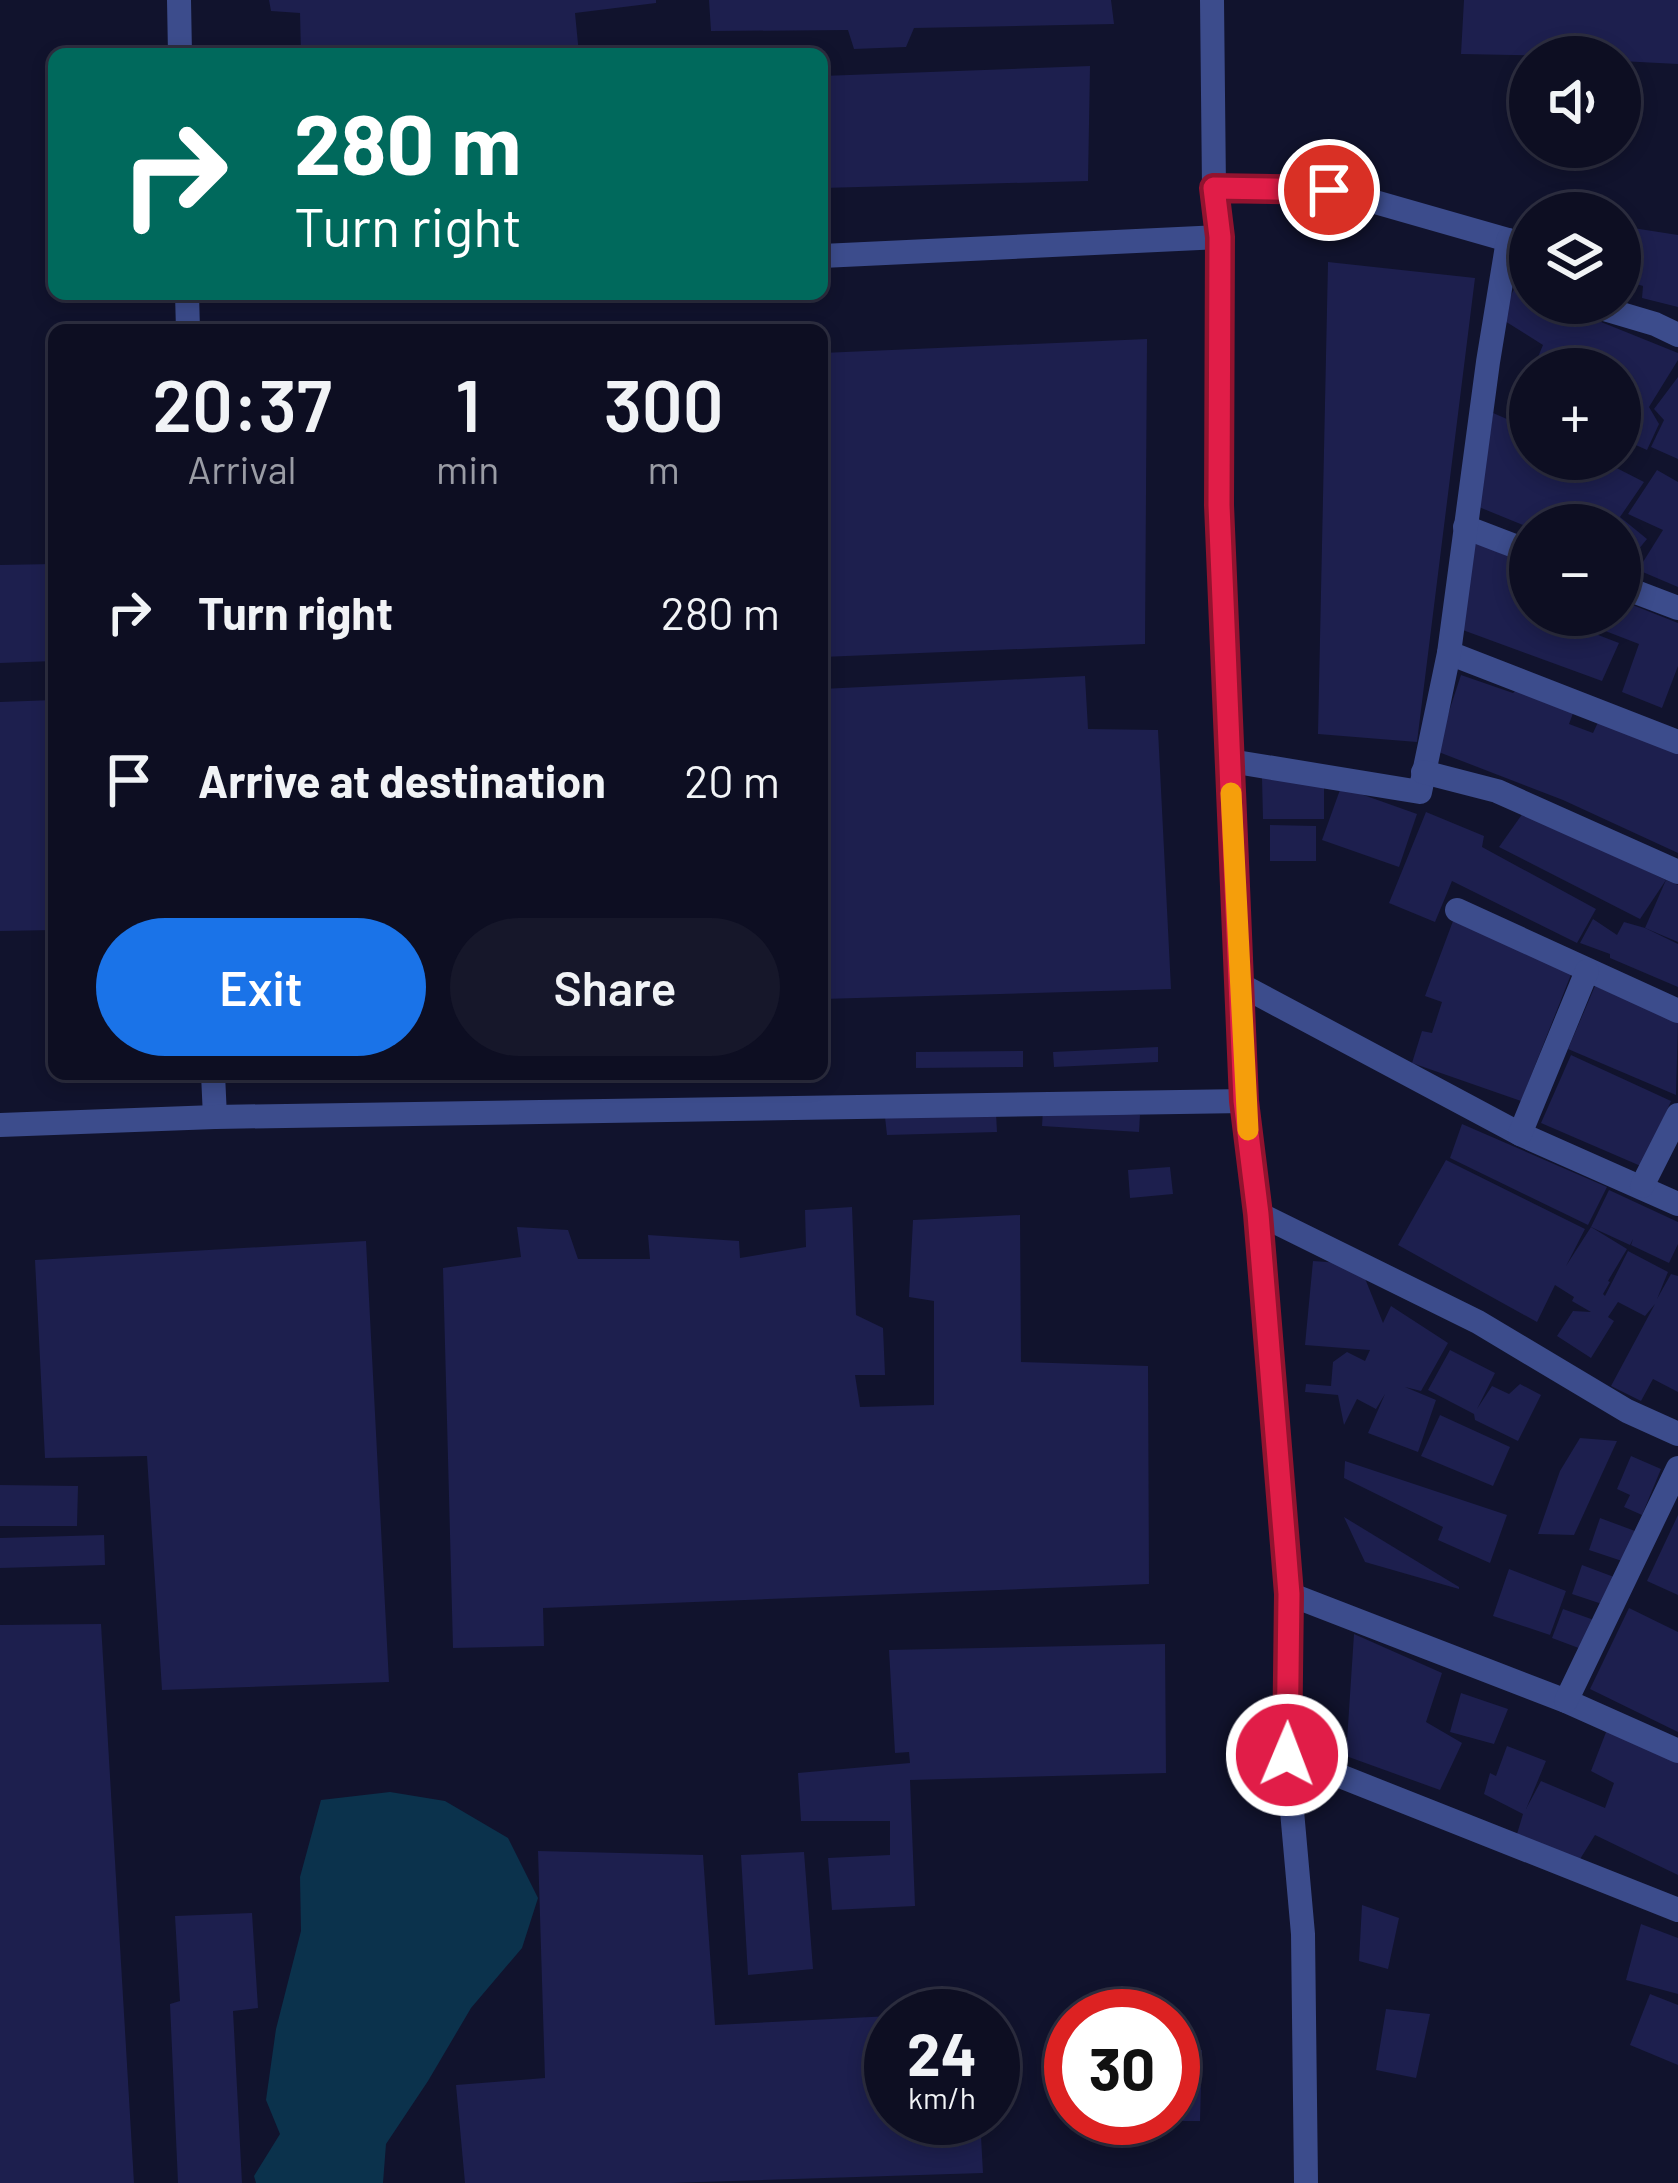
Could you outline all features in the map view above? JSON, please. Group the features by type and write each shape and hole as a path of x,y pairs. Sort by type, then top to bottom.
{"street":[{"path":"178,0 180,48"},
{"path":"1211,0 1214,188 1220,237 1219,505 1244,1101 1258,1214 1289,1594 1287,1755 1304,1934 1306,2183"},
{"path":"1214,188 1329,190 1508,240 1449,653 1420,791 1230,760"},
{"path":"828,256 1220,237"},
{"path":"1641,320 1678,335"},
{"path":"1465,527 1509,544"},
{"path":"1641,594 1678,608"},
{"path":"1449,653 1678,742"},
{"path":"1423,772 1497,791 1678,872"},
{"path":"1457,910 1678,1011"},
{"path":"1520,1134 1587,971"},
{"path":"1239,984 1520,1134 1678,1204"},
{"path":"213,1080 215,1118"},
{"path":"0,1125 1244,1101"},
{"path":"1642,1186 1678,1115"},
{"path":"1258,1214 1478,1322 1627,1412 1678,1434"},
{"path":"1566,1700 1678,1468"},
{"path":"1289,1594 1566,1700 1678,1751"},
{"path":"1287,1755 1678,1910"}],"water":[{"path":"390,1792 445,1801 508,1838 538,1898 522,1948 471,2008 386,2144 383,2183 256,2183 254,2176 280,2134 266,2100 276,2029 301,1931 300,1877 321,1800"}],"building":[{"path":"269,0 656,0 575,13 578,48 301,48 300,13 271,11"},
{"path":"709,0 1111,0 1114,24 914,28 906,47 854,49 848,30 711,31"},
{"path":"1464,0 1678,0 1678,64 1641,62 1641,36 1509,36 1509,55 1461,54"},
{"path":"1090,66 1088,181 828,188 828,76"},
{"path":"1641,229 1678,235 1678,307 1642,298"},
{"path":"1328,262 1475,278 1417,742 1318,734"},
{"path":"1509,299 1509,324 1500,318"},
{"path":"1510,324 1606,324 1678,353 1649,407 1659,424 1647,450 1641,447 1641,348 1543,345"},
{"path":"1147,339 1145,644 828,657 828,353"},
{"path":"1678,377 1678,459 1651,447 1664,420 1654,409"},
{"path":"1493,413 1509,420 1509,480 1644,482 1629,504 1509,504 1509,519 1474,505"},
{"path":"1657,470 1678,482 1678,587 1641,571 1663,530 1641,520 1641,504 1635,504"},
{"path":"1473,541 1509,557 1509,636 1601,636 1619,643 1602,681 1460,629"},
{"path":"48,564 48,661 0,663 0,565"},
{"path":"1641,608 1678,623 1678,666 1662,708 1622,692 1639,644 1618,636 1641,636"},
{"path":"1461,675 1513,693 1520,687 1575,708 1569,724 1593,733 1600,718 1678,752 1678,853 1563,800 1436,751"},
{"path":"1085,676 1088,729 1158,730 1171,989 828,999 828,689"},
{"path":"48,700 48,930 0,931 0,702"},
{"path":"1262,778 1324,778 1324,819 1263,819"},
{"path":"1341,787 1417,814 1399,867 1322,840"},
{"path":"1426,812 1484,836 1482,847 1596,909 1577,943 1452,881 1435,922 1389,903"},
{"path":"1523,813 1666,880 1640,919 1499,847"},
{"path":"1270,825 1316,826 1316,861 1270,861"},
{"path":"1666,880 1678,885 1678,942 1645,928"},
{"path":"1593,919 1617,935 1624,922 1678,944 1678,987 1580,943"},
{"path":"1453,921 1574,967 1521,1101 1412,1063 1422,1031 1432,1033 1442,1002 1425,996"},
{"path":"1595,986 1678,1022 1676,1095 1568,1049"},
{"path":"1158,1047 1158,1062 1054,1067 1053,1052"},
{"path":"1023,1051 1023,1067 916,1068 916,1052"},
{"path":"1571,1055 1671,1101 1643,1167 1541,1123"},
{"path":"1043,1109 1140,1115 1139,1132 1042,1126"},
{"path":"996,1113 997,1132 887,1135 885,1117"},
{"path":"1462,1124 1607,1187 1588,1225 1450,1158"},
{"path":"1446,1160 1585,1229 1566,1266 1591,1227 1627,1249 1608,1281 1605,1296 1628,1251 1668,1272 1657,1299 1671,1274 1678,1276 1678,1392 1653,1379 1641,1401 1611,1386 1655,1304 1645,1316 1618,1302 1608,1317 1614,1321 1591,1358 1557,1336 1573,1311 1591,1312 1555,1285 1537,1322 1398,1245"},
{"path":"1170,1167 1173,1194 1130,1198 1128,1170"},
{"path":"1609,1190 1678,1222 1678,1244 1669,1263 1631,1245 1633,1239 1630,1245 1591,1227"},
{"path":"852,1207 856,1315 883,1328 885,1375 855,1375 860,1407 934,1405 934,1301 909,1297 913,1220 1020,1215 1021,1362 1148,1366 1149,1584 543,1608 544,1646 453,1648 443,1268 521,1257 517,1227 568,1230 578,1259 650,1259 648,1235 739,1241 740,1258 806,1247 805,1210"},
{"path":"366,1241 389,1682 162,1690 147,1456 45,1458 35,1260"},
{"path":"1313,1261 1340,1263 1364,1276 1383,1323 1391,1306 1448,1343 1421,1391 1405,1387 1436,1400 1418,1452 1368,1433 1385,1394 1376,1409 1357,1399 1344,1425 1338,1395 1305,1392 1306,1384 1331,1386 1333,1362 1347,1352 1365,1361 1370,1350 1305,1345"},
{"path":"1450,1350 1495,1373 1477,1409 1492,1386 1509,1394 1520,1384 1541,1395 1518,1441 1428,1390"},
{"path":"1440,1415 1510,1447 1493,1486 1421,1456"},
{"path":"1580,1438 1617,1441 1574,1535 1538,1534 1560,1471"},
{"path":"1631,1456 1661,1469 1642,1515 1624,1507 1630,1495 1617,1489"},
{"path":"1345,1461 1507,1515 1490,1563 1438,1540 1443,1527 1344,1478"},
{"path":"0,1485 78,1486 77,1526 0,1526"},
{"path":"1678,1515 1678,1595 1647,1581"},
{"path":"1344,1517 1459,1587 1459,1589 1365,1562"},
{"path":"1600,1518 1635,1531 1625,1562 1589,1550"},
{"path":"104,1535 105,1565 0,1568 0,1538"},
{"path":"1582,1565 1614,1577 1605,1605 1572,1594"},
{"path":"1509,1569 1566,1591 1550,1635 1493,1616"},
{"path":"1629,1608 1678,1632 1678,1732 1590,1689"},
{"path":"1563,1609 1594,1620 1584,1650 1552,1638"},
{"path":"101,1624 134,2183 0,2183 0,1625"},
{"path":"1354,1634 1442,1673 1426,1722 1462,1743 1440,1790 1346,1756"},
{"path":"1165,1644 1166,1773 910,1780 915,1906 832,1910 828,1858 890,1855 890,1821 801,1821 798,1773 910,1763 909,1752 895,1753 889,1650"},
{"path":"1461,1693 1508,1709 1494,1744 1450,1732"},
{"path":"1608,1727 1678,1763 1678,1875 1595,1835 1577,1864 1517,1834 1523,1814 1484,1794 1490,1773 1496,1776 1507,1746 1546,1761 1526,1809 1541,1781 1605,1808 1614,1783 1591,1771"},
{"path":"538,1851 703,1855 715,2025 864,2017 864,2145 981,2145 983,2173 670,2183 465,2183 456,2085 545,2078"},
{"path":"804,1852 813,1969 748,1975 741,1855"},
{"path":"1362,1905 1399,1918 1388,1969 1359,1961"},
{"path":"252,1913 258,2008 233,2011 242,2183 178,2183 170,2004 180,2001 175,1916"},
{"path":"1641,1924 1678,1938 1678,1994 1626,1980"},
{"path":"1650,1994 1678,2005 1678,2065 1630,2045"},
{"path":"1386,2009 1430,2014 1416,2078 1376,2070"}],"slow traffic":[{"path":"1231,793 1248,1130"}],"route":[{"path":"1287,1755 1289,1594 1258,1214 1244,1101 1219,505 1220,237 1214,188 1329,190"}]}
